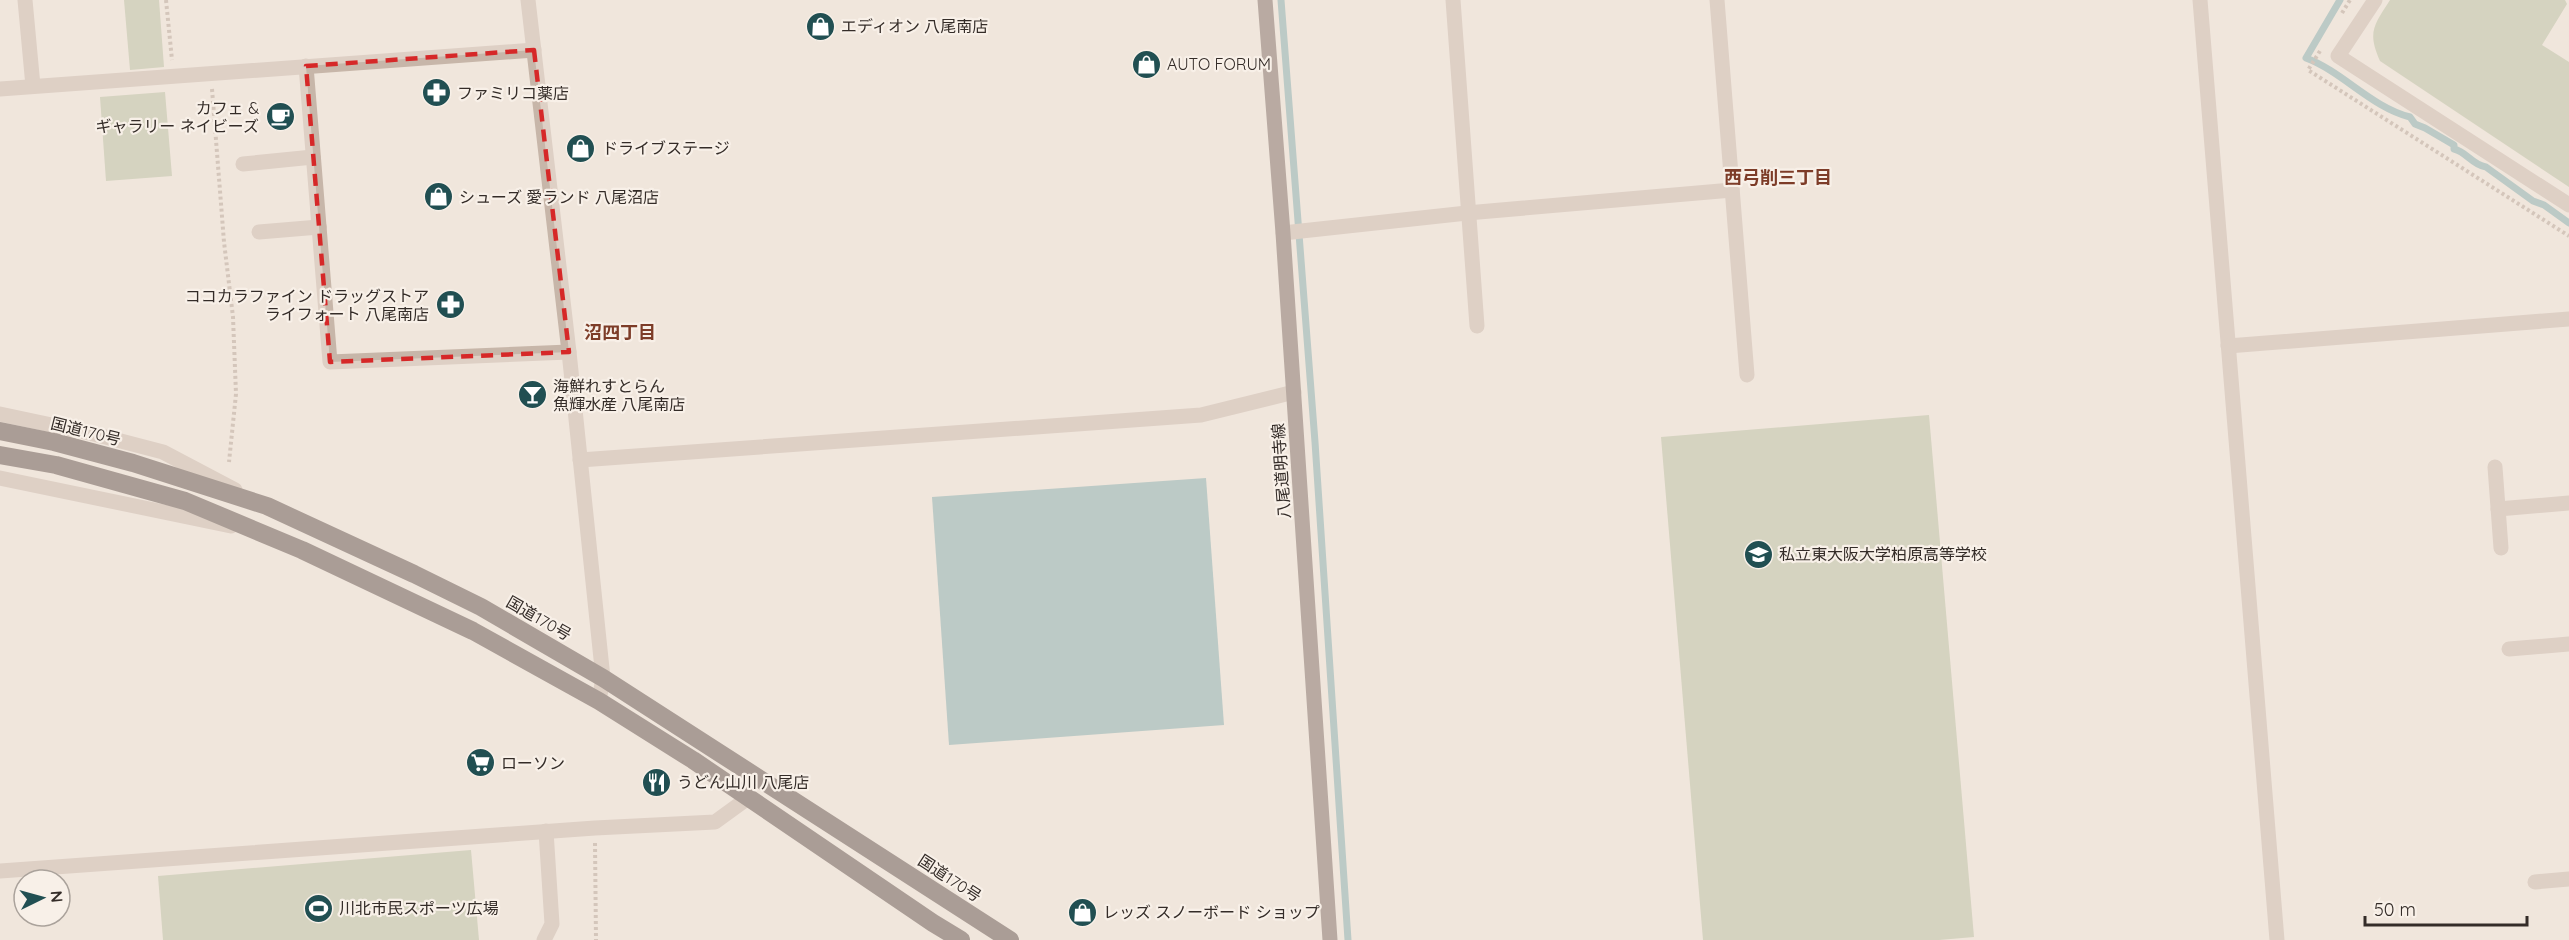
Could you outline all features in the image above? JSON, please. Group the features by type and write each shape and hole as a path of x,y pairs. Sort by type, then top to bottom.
{"highway":[{"name":"国道170号","path":"0,431 54,442 134,463 267,506 481,607 603,678 1010,940"},
{"path":"0,455 56,465 185,501 260,532 473,631 599,700 961,940"}],"main road":[{"name":"八尾道明寺線","path":"1265,0 1288,232 1294,393 1330,940"}],"street":[{"path":"26,0 33,86"},
{"path":"528,0 569,352 603,678 599,700"},
{"path":"1453,0 1477,326"},
{"path":"1717,0 1747,375"},
{"path":"2200,0 2277,940"},
{"path":"2375,0 2338,57 2569,205"},
{"path":"0,89 534,50"},
{"path":"306,66 330,362 569,352"},
{"path":"243,164 313,158"},
{"path":"1288,232 1467,213 1732,190"},
{"path":"259,232 319,227"},
{"path":"2228,346 2569,320"},
{"path":"580,460 1200,415 1294,393"},
{"path":"0,414 164,452 267,506"},
{"path":"2495,466 2501,548"},
{"path":"0,478 260,532"},
{"path":"2498,509 2569,503"},
{"path":"2509,649 2569,644"},
{"path":"0,871 546,831 715,822 748,798"},
{"path":"544,940 552,924 546,831"},
{"path":"2535,882 2569,879"}],"path":[{"path":"166,0 174,76"},
{"path":"2321,48 2308,70 2569,236"},
{"path":"211,73 224,242 233,317 236,394 229,462"},
{"path":"595,828 596,940"}],"highlighted area":[{"path":"534,50 569,352 330,362 306,66"}],"green space":[{"path":"124,0 159,0 164,67 130,70"},
{"path":"2390,0 2565,0 2567,4 2542,45 2569,62 2569,187 2380,61 2374,43 2374,29"},
{"path":"165,92 172,176 106,181 100,97"},
{"path":"1929,415 1974,937 1939,940 1703,940 1661,437"},
{"name":"川北市民スポーツ広場","path":"471,850 479,940 163,940 158,876"}],"water":[{"path":"1206,478 1224,725 949,745 932,497"}],"waterway":[{"path":"1281,0 1315,442 1348,940"},
{"path":"2340,0 2306,58 2332,72 2382,106 2410,117 2415,124 2454,145 2454,149 2486,167 2533,201 2544,205 2569,223"}],"place":[{"name":"エディオン 八尾南店","path":"820,26"},
{"name":"AUTO FORUM","path":"1146,64"},
{"name":"ファミリコ薬店","path":"436,93"},
{"name":"カフェ & ギャラリー ネイビーズ","path":"280,117"},
{"name":"ドライブステージ","path":"581,148"},
{"name":"シューズ 愛ランド 八尾沼店","path":"438,197"},
{"name":"ココカラファイン ドラッグストア ライフォート 八尾南店","path":"450,305"},
{"name":"海鮮れすとらん 魚輝水産 八尾南店","path":"532,395"},
{"name":"私立東大阪大学柏原高等学校","path":"1758,554"},
{"name":"ローソン","path":"480,763"},
{"name":"うどん山川 八尾店","path":"656,782"},
{"name":"川北市民スポーツ広場","path":"318,908"},
{"name":"レッズ スノーボード ショップ","path":"1082,912"}],"district":[{"name":"西弓削三丁目","path":"1778,177"},
{"name":"沼四丁目","path":"620,332"}]}
